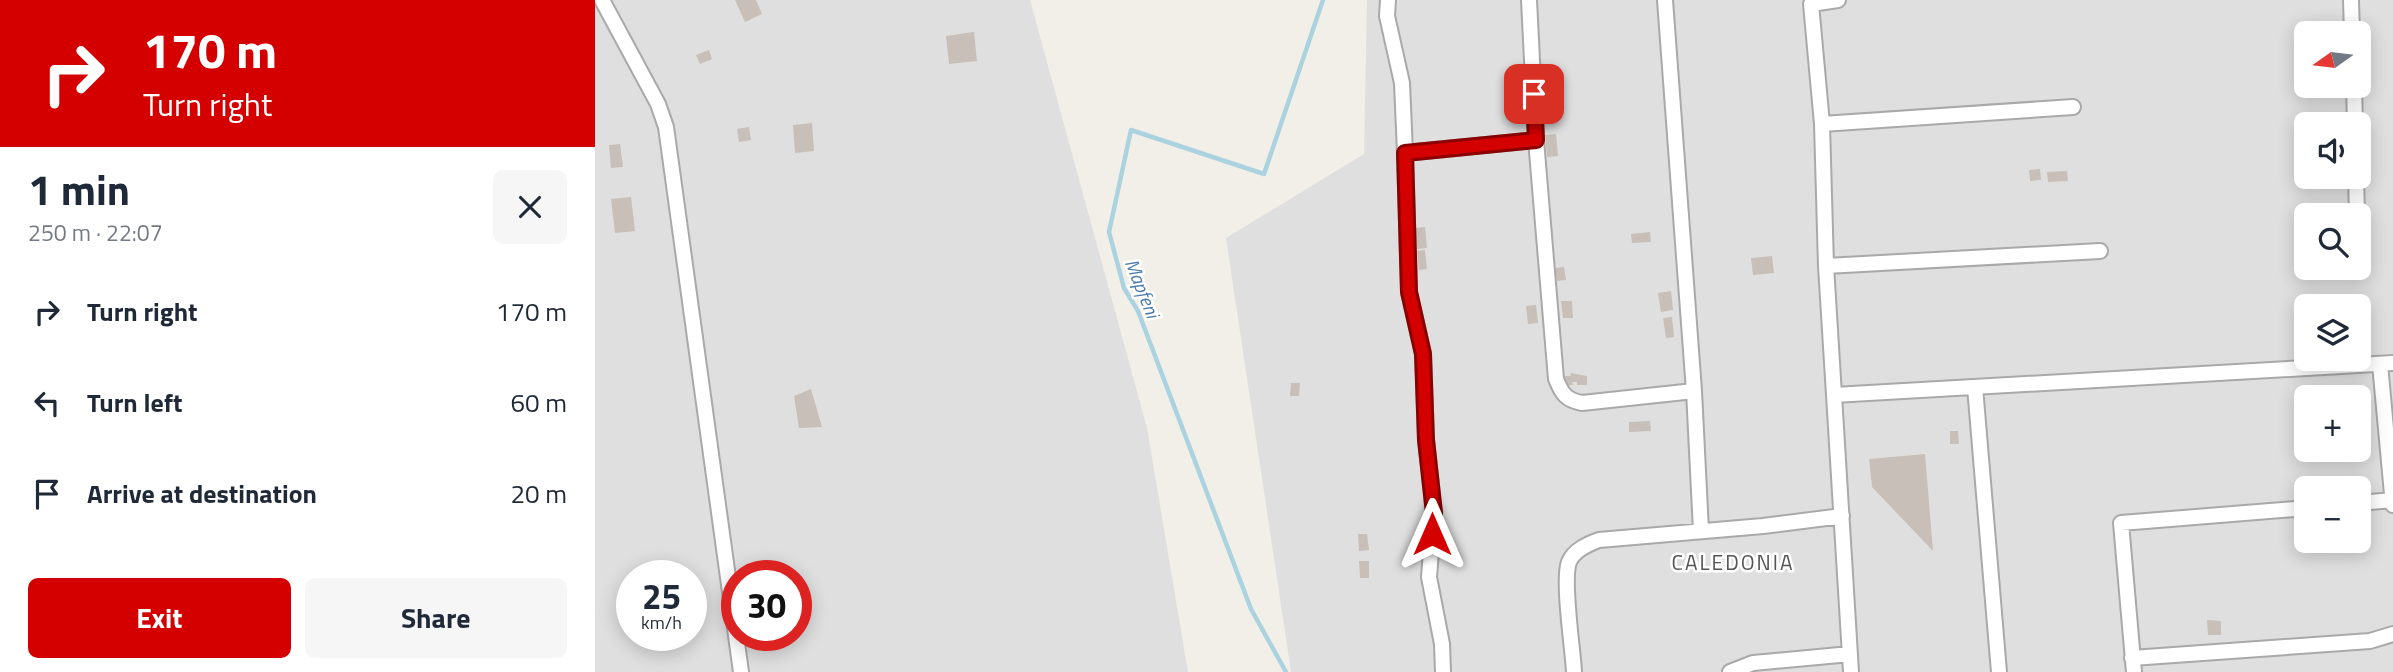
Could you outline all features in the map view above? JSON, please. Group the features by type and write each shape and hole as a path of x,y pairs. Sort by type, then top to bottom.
{"street":[{"path":"602,0 658,104 666,128 741,672"},
{"path":"1388,0 1387,16 1402,83 1409,292 1423,354 1426,440 1434,513 1429,577 1442,644 1443,672"},
{"path":"1529,0 1536,140 1556,379 1561,392 1568,400 1582,403 1695,391"},
{"path":"1665,0 1695,391 1701,531"},
{"path":"1838,0 1811,2 1822,124 1826,266 1851,672"},
{"path":"2351,0 2352,21"},
{"path":"1822,124 2073,107"},
{"path":"1405,153 1536,140"},
{"path":"1826,266 2100,251"},
{"path":"1834,395 2386,363 2393,503 2371,503"},
{"path":"1975,387 1999,672"},
{"path":"2294,509 2121,523 2133,665 2369,641 2393,634"},
{"path":"1574,672 1567,574 1573,556 1587,544 1599,540 1842,516"},
{"path":"1730,672 1753,663 1850,654"}],"shaded area":[{"path":"595,0 1030,0 1147,428 1188,672 595,672"},
{"path":"1367,0 2393,0 2393,672 1291,672 1226,238 1364,154"}],"building":[{"path":"735,0 756,0 762,14 745,22"},
{"path":"974,32 977,61 949,64 946,36"},
{"path":"709,50 712,59 700,64 696,55"},
{"path":"812,123 814,151 795,153 793,125"},
{"path":"749,127 751,140 739,142 737,129"},
{"path":"1556,134 1558,156 1547,157 1545,135"},
{"path":"620,144 623,167 611,168 609,145"},
{"path":"2040,169 2041,180 2030,181 2029,170"},
{"path":"2067,171 2068,181 2048,182 2047,172"},
{"path":"631,197 635,231 615,233 611,199"},
{"path":"1425,227 1427,248 1417,249 1415,228"},
{"path":"1650,232 1651,242 1632,243 1631,234"},
{"path":"1425,250 1427,269 1419,270 1417,251"},
{"path":"1772,256 1774,273 1753,275 1751,258"},
{"path":"1564,267 1566,280 1557,281 1555,268"},
{"path":"1671,291 1673,310 1661,312 1658,293"},
{"path":"1561,301 1572,301 1573,318 1563,318"},
{"path":"1536,305 1538,323 1528,324 1526,306"},
{"path":"1672,317 1674,337 1666,338 1663,318"},
{"path":"1570,373 1587,376 1587,385 1572,382 1573,385 1565,385 1565,376 1571,376"},
{"path":"1291,383 1300,383 1299,396 1290,396"},
{"path":"811,389 822,427 799,428 794,396"},
{"path":"1650,421 1651,431 1629,432 1629,422"},
{"path":"1950,431 1958,431 1959,444 1950,444"},
{"path":"1925,454 1933,551 1872,487 1869,459"},
{"path":"1358,534 1367,534 1369,550 1359,551"},
{"path":"1359,561 1369,561 1369,578 1360,578"},
{"path":"2207,620 2221,621 2221,635 2208,635"}],"waterway":[{"name":"Mapfeni","path":"1286,672 1251,609 1138,311 1124,288 1109,232 1131,130 1264,174 1323,0"}],"district":[{"name":"CALEDONIA","path":"1733,562"}],"route":[{"path":"1432,534 1434,513 1426,440 1423,354 1409,292 1405,153 1536,140 1534,94"}]}
